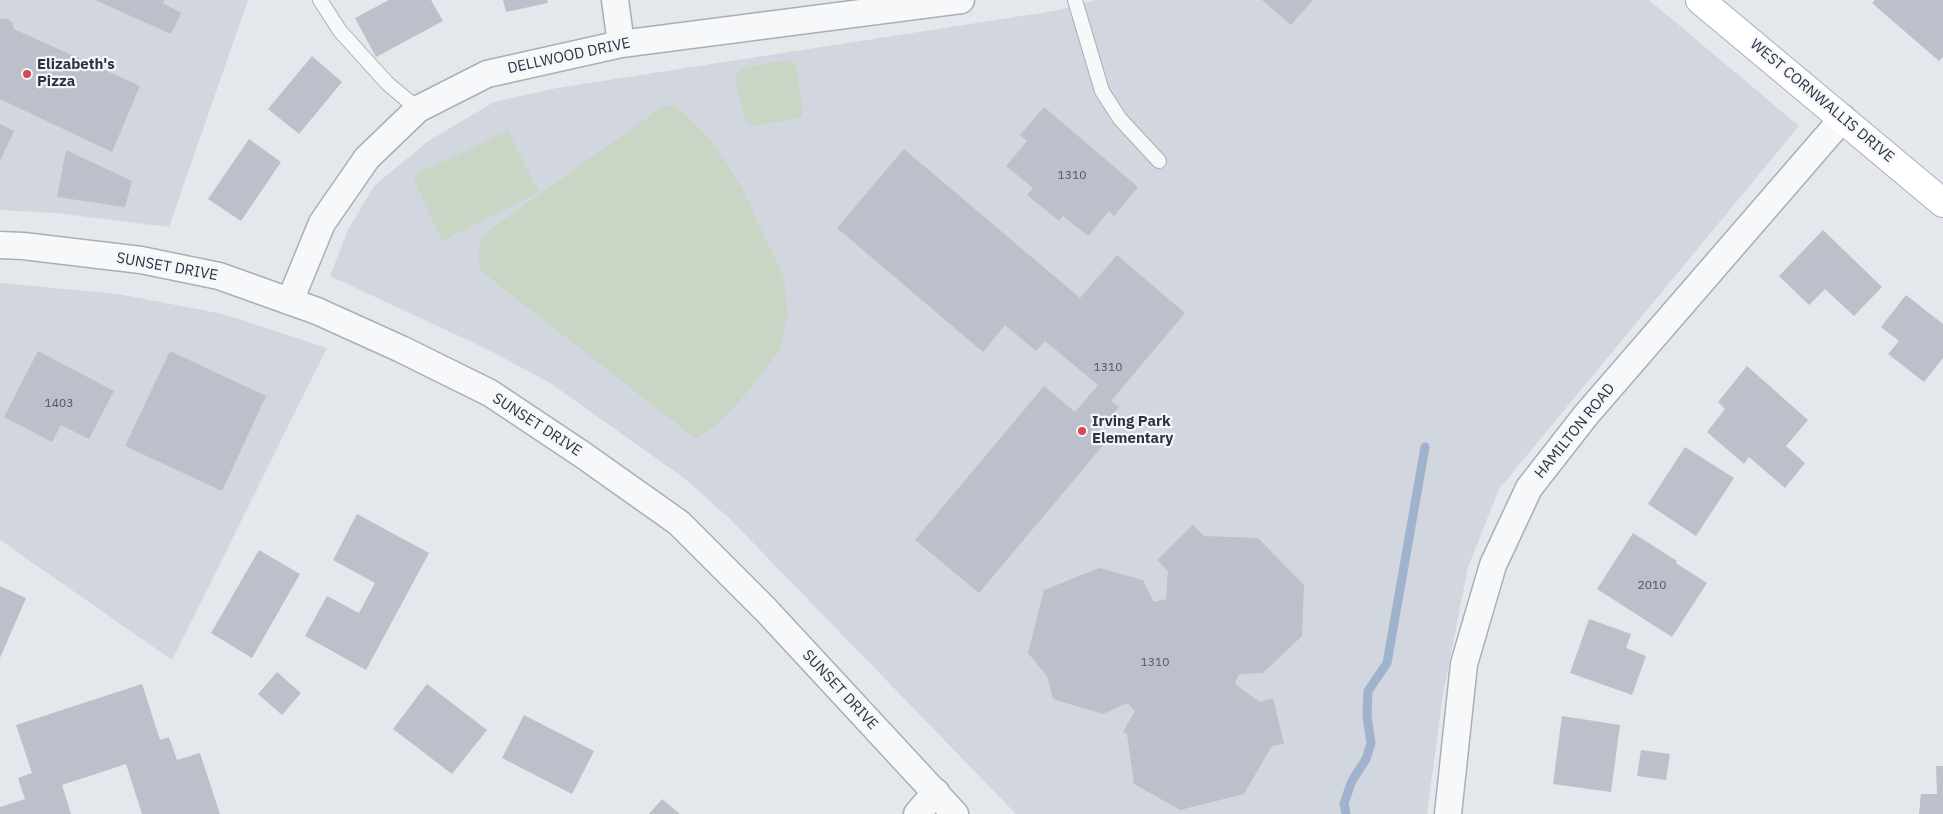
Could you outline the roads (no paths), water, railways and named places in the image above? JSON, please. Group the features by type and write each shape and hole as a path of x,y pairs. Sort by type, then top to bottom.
{"street":[{"path":"615,0 621,44"},
{"name":"DELLWOOD DRIVE","path":"290,301 322,222 367,158 418,109 487,74 621,44 961,0"},
{"name":"WEST CORNWALLIS DRIVE","path":"1700,0 1843,118 1943,204"},
{"name":"HAMILTON ROAD","path":"1448,814 1464,664 1493,565 1529,488 1586,415 1843,118"},
{"name":"SUNSET DRIVE","path":"0,245 141,260 220,276 290,301 401,349 490,394 583,454 679,523 766,610 955,814"},
{"path":"917,814 936,792"}],"lane":[{"path":"320,0 340,31 388,84 418,109"},
{"path":"1075,0 1102,91 1120,119 1158,161"}],"waterway":[{"path":"1346,814 1344,803 1352,781 1366,759 1371,743 1367,716 1368,691 1387,663 1425,447"}],"place":[{"name":"Elizabeth's Pizza","path":"27,74"},
{"name":"Irving Park Elementary","path":"1082,431"}]}
